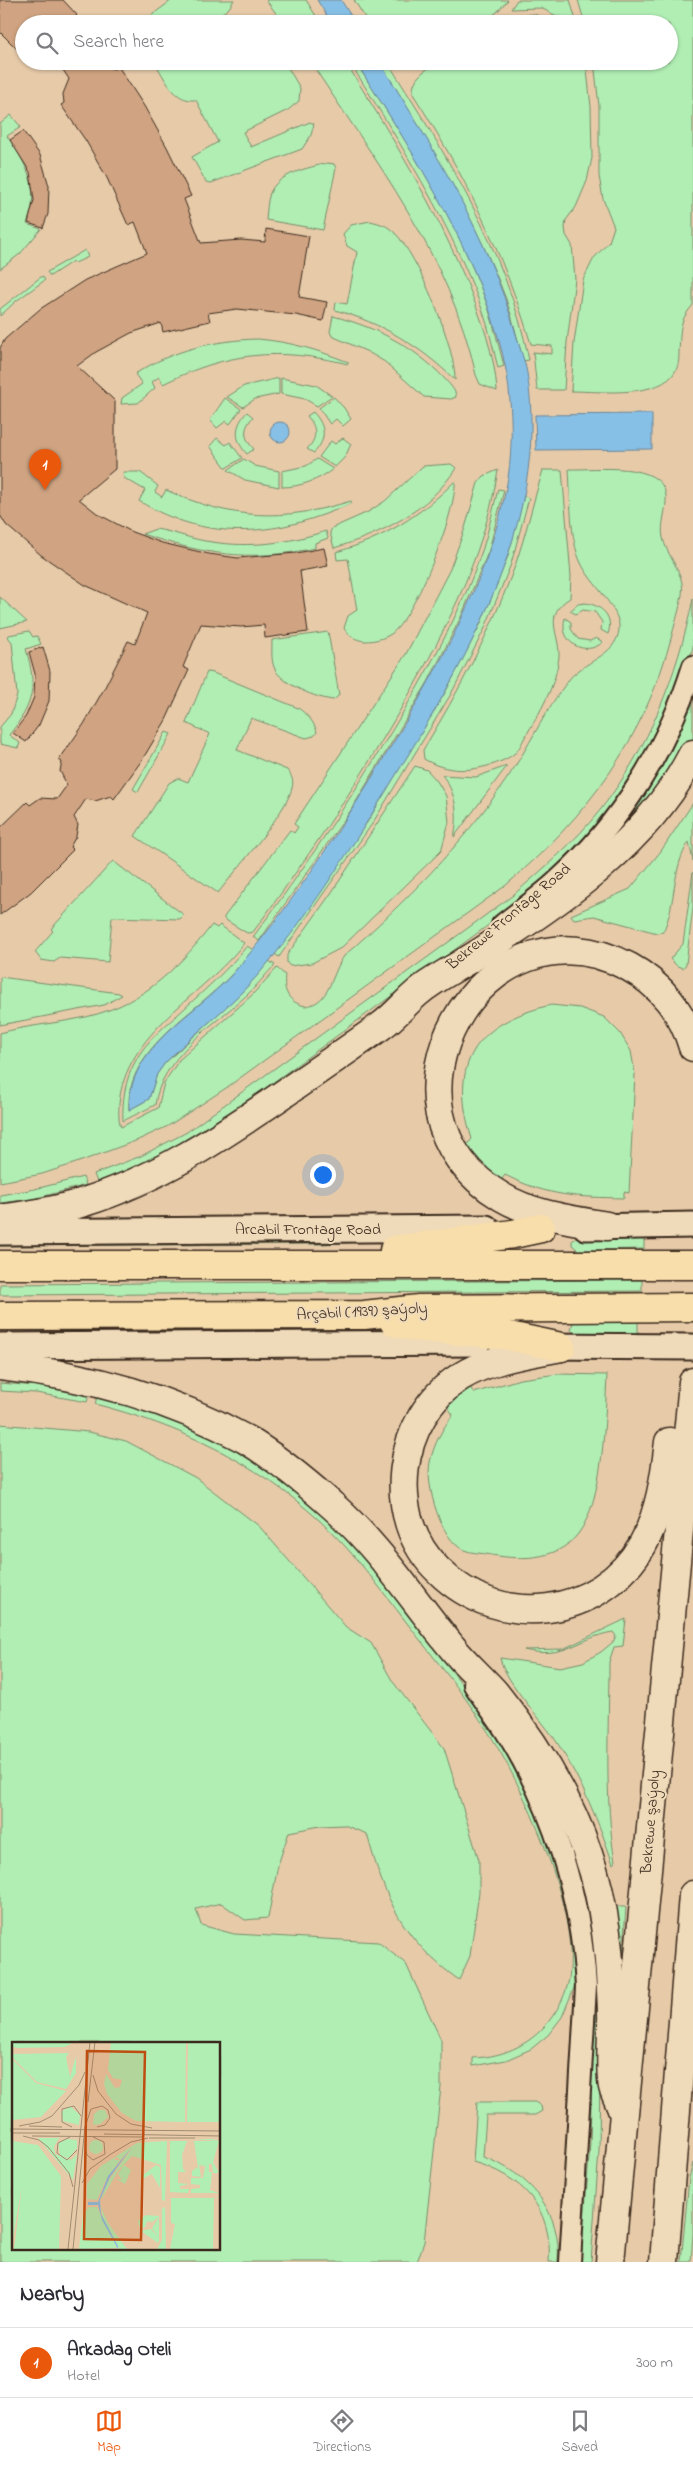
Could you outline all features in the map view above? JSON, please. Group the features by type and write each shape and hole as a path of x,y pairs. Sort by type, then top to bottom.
{"main road":[{"path":"0,1219 46,1212 83,1203 128,1187 176,1164 223,1136 384,1024 427,985 487,949 598,870 658,809 678,781 693,754"},
{"path":"611,1226 550,1214 516,1204 498,1194 468,1171 444,1130 438,1101 441,1058 454,1020 475,992 499,971 536,955 568,950 584,952 622,963 643,975 660,990 683,1018 693,1047"},
{"path":"349,1264 380,1252 513,1234 541,1228"},
{"path":"0,1265 693,1265"},
{"name":"Arçabil (1939) şaýoly","path":"0,1316 364,1316 419,1309 693,1307"},
{"path":"364,1316 414,1326 504,1335 562,1348"},
{"path":"562,1348 512,1357 480,1366 459,1377 424,1412 413,1434 406,1457 403,1477 409,1524 424,1554 452,1584 496,1606 539,1610 559,1607 593,1593 617,1576 630,1562 643,1543 655,1516 666,1473 672,1420 693,1378"},
{"path":"0,1366 70,1377 145,1397 200,1417 247,1440 291,1472 335,1508 376,1551 453,1648 494,1693 554,1777 588,1855 601,1902 610,1952 614,2044 613,2085 623,2112"},
{"name":"Bekrewe şaýoly","path":"610,2262 693,1382"},
{"path":"664,2262 693,1895"},
{"path":"674,2119 691,2089 693,2080"}],"street":[{"name":"Bekrewe Frontage Road","path":"427,985 559,879 614,820 661,745 679,706 693,666"},
{"name":"Arcabil Frontage Road","path":"0,1232 693,1225"},
{"path":"0,1346 476,1343 562,1348 693,1347"},
{"path":"453,1648 480,1695 506,1732 544,1804 569,1874 577,1910 584,1950 586,1987 570,2262"}],"green space":[{"path":"172,0 234,0 229,8 220,15 152,15"},
{"path":"266,0 306,0 315,15 277,15"},
{"path":"354,0 508,0 493,15 363,15"},
{"path":"517,0 570,0 574,15 555,15 541,8 511,9"},
{"path":"578,0 693,0 693,305 685,316 681,327 679,360 676,370 669,379 657,386 644,389 612,392 571,391 574,343 583,280 594,258 609,242 614,227 603,199 599,176 599,106 595,70 678,70 678,15 582,15"},
{"path":"159,70 289,70 300,88 299,101 288,110 243,132 251,147 310,122 314,124 311,135 302,149 211,183 206,182 192,157 218,142 196,100 188,100 181,97 170,88"},
{"path":"316,70 351,70 411,171 441,227 468,285 490,350 497,391 480,384 464,331 448,290 408,211"},
{"path":"354,70 361,70 411,150 445,211 475,274 488,307 504,366 498,368 489,331 469,276 439,213"},
{"path":"384,70 393,70 431,131 472,204 506,280 529,360 523,361 506,299 479,236 432,148"},
{"path":"587,70 591,107 592,158 587,181 576,207 566,220 565,227 566,235 572,245 575,279 567,342 564,390 537,390 533,352 552,354 552,346 531,344 508,278 481,214 449,153 413,94 417,78 425,71"},
{"path":"11,115 21,127 7,136 26,167 32,188 33,199 27,224 41,229 20,254 0,269 0,124"},
{"path":"327,163 334,164 336,168 323,230 266,220 270,193 274,186 295,172"},
{"path":"370,221 392,230 414,260 442,325 454,365 455,380 414,346 400,337 369,322 335,310 336,302 347,304 357,252 347,246 343,234 351,225"},
{"path":"85,250 88,257 75,263 73,261 50,276 47,272"},
{"path":"42,276 45,280 16,301 0,316 0,309"},
{"path":"333,316 379,332 407,347 444,378 454,389 456,397 451,399 424,397 385,362 332,336 330,332"},
{"path":"258,339 282,342 315,350 348,362 348,364 299,355 276,354 231,359 186,373 163,384 159,377 152,382 155,388 138,403 121,404 122,398 142,384 135,374 149,366 179,353 210,344"},
{"path":"279,378 279,394 255,399 243,407 227,397 244,386"},
{"path":"281,378 316,385 332,396 317,406 305,399 281,394"},
{"path":"334,397 351,419 343,426 336,419 330,424 319,408"},
{"path":"225,398 241,409 230,424 226,421 217,428 210,420"},
{"path":"247,412 253,417 247,425 246,437 254,449 247,454 240,444 237,433 240,422"},
{"path":"313,412 320,422 323,432 321,443 314,453 307,449 313,441 315,432 313,424 307,416"},
{"path":"217,438 226,445 230,442 242,458 226,468 210,446"},
{"path":"343,438 351,444 345,457 335,467 319,457 331,441 335,444"},
{"path":"244,459 255,466 279,471 279,487 245,480 228,470"},
{"path":"317,459 333,469 309,482 296,486 282,487 282,471 306,466"},
{"path":"451,464 456,468 445,483 418,509 369,536 334,548 330,532 332,528 368,512 385,501 423,466"},
{"path":"569,469 626,469 653,477 662,485 666,496 662,528 663,538 678,571 683,588 672,635 646,709 609,774 586,804 562,832 505,886 226,1088 168,1126 138,1140 76,1163 42,1174 0,1182 0,1033 98,1014 136,997 169,973 212,925 217,928 220,925 244,943 227,962 168,1016 150,1035 135,1056 124,1079 119,1104 121,1127 158,1108 164,1083 179,1060 251,996 277,968 285,975 286,991 294,1002 305,1006 320,1000 330,986 345,955 410,894 470,828 514,768 568,681 581,668 612,647 617,639 619,622 616,614 585,571 577,553 572,530"},
{"path":"498,470 482,535 459,598 413,688 327,827 253,932 247,933 224,919 224,917 290,830 294,833 298,827 294,824 406,654 450,569 465,528 478,483 484,476"},
{"path":"543,470 562,470 571,576 570,598 562,604 554,618 559,648 555,678 542,708 519,748 512,756 495,764 475,769 460,770 438,766 424,759 423,750 462,683 496,614 523,542"},
{"path":"123,472 140,472 158,486 155,492 162,497 166,490 213,507 257,515 280,515 326,508 351,501 352,503 298,523 245,530 218,529 192,524 165,515 139,501 145,490 124,478"},
{"path":"455,481 449,515 433,562 401,624 391,634 372,641 358,640 353,637 344,628 348,616 357,610 348,559 337,560 336,552 370,540 400,525 442,494"},
{"path":"498,489 504,490 489,550 461,617 428,682 351,810 259,941 253,937 293,883 349,799 402,714 436,653 467,591 475,570 485,541"},
{"path":"524,496 529,498 511,564 485,628 451,694 372,824 279,957 275,954 368,821 446,691 480,625 508,556"},
{"path":"156,529 226,544 269,543 298,539 326,531 328,538 315,543 315,548 292,552 270,555 228,554 187,547 142,534"},
{"path":"0,597 27,622 0,628"},
{"path":"693,599 693,647 688,666 654,747 583,846 520,902 227,1116 167,1154 97,1182 94,1174 141,1156 187,1132 512,896 570,844 601,809 618,786 647,736 670,683"},
{"path":"585,603 597,606 608,617 608,634 601,630 602,622 595,612 583,610 576,614 570,611 578,604"},
{"path":"565,618 571,622 571,629 578,639 590,641 596,638 603,642 596,647 588,648 581,648 575,645 565,634"},
{"path":"29,631 33,637 37,636 41,644 26,649 32,674 31,695 24,714 9,735 20,743 18,748 0,744 0,727 11,714 17,695 12,642 8,637 9,635"},
{"path":"328,632 339,695 334,700 310,694 291,685 278,673 274,667 272,657 272,640"},
{"path":"207,672 298,708 310,719 317,732 314,736 306,738 251,718 237,750 287,770 293,785 288,798 271,826 218,893 135,836 169,783 178,778 188,782 210,734 186,723"},
{"path":"693,689 693,740 651,807 587,860"},
{"path":"166,732 171,734 138,792 133,789"},
{"path":"415,766 427,770 437,781 446,796 449,822 441,851 341,948 312,963 290,966 287,963 287,955 332,892"},
{"path":"507,766 454,837 455,804 447,782 442,775 476,777"},
{"path":"693,803 693,861 689,842 679,863 670,910 663,932 657,933 594,916 574,919 571,915 630,889 661,851"},
{"path":"113,861 184,915 180,919 112,917 108,962 60,958 54,962 41,960 35,952 53,931 51,929"},
{"path":"693,872 693,907 686,964 683,968 677,966 670,959 683,944"},
{"path":"247,946 253,950 232,974 159,1040 146,1056 136,1072 130,1090 129,1110 149,1099 157,1074 165,1063 245,989 269,961 275,965 250,992 204,1031 177,1058 159,1088 155,1105 123,1121 123,1106 127,1083 140,1054 157,1033 217,978"},
{"path":"0,977 119,993 122,995 104,1005 0,1025"},
{"path":"551,1005 580,1008 604,1017 620,1033 631,1051 635,1074 629,1193 624,1192 624,1198 577,1196 550,1192 505,1175 499,1183 464,1148 472,1139 465,1112 464,1089 466,1068 474,1050 486,1035 503,1023 525,1013"},
{"path":"83,1177 86,1185 37,1198 0,1203 0,1195 35,1189"},
{"path":"578,1236 644,1236 644,1249 578,1250 572,1245 572,1241"},
{"path":"0,1239 419,1239 323,1244 0,1246"},
{"path":"642,1280 642,1291 0,1295 0,1284"},
{"path":"638,1321 638,1334 577,1334 571,1330 573,1322"},
{"path":"558,1374 607,1375 602,1458 593,1501 587,1519 578,1534 569,1543 559,1550 547,1554 523,1558 464,1550 456,1545 448,1536 432,1498 430,1484 430,1462 436,1443 453,1415 447,1406 454,1400 451,1395 467,1383 474,1393 520,1379"},
{"path":"0,1383 37,1386 89,1395 87,1402 36,1393 0,1391"},
{"path":"97,1397 135,1407 194,1428 268,1470 324,1514 360,1551 491,1722 536,1804 571,1913 576,1983 562,2017 548,2035 531,2049 506,2060 473,2066 473,2058 496,2055 518,2047 545,2026 558,2008 566,1989 569,1979 570,1951 566,1919 545,1848 516,1781 476,1713 376,1583 343,1544 294,1499 269,1480 214,1448 157,1423 95,1404"},
{"path":"0,1424 89,1432 126,1441 196,1478 259,1526 346,1627 371,1643 393,1682 444,1748 479,1860 479,1892 470,1956 459,1980 424,1950 399,1917 381,1879 367,1834 344,1825 320,1826 289,1832 278,1865 268,1918 245,1920 221,1903 196,1909 201,1925 234,1934 378,1942 406,1964 441,2040 441,2087 424,2242 417,2262 0,2262"},
{"path":"626,1619 623,1646 614,1647 609,1662 608,1787 615,1862 613,1864 596,1818 567,1758 552,1735 517,1691 500,1658 560,1667 583,1662 601,1652 613,1642 616,1636 613,1632 561,1650 539,1652 524,1650 563,1649"},
{"path":"539,1771 586,1871 601,1987 599,2151 591,2262 581,2262 590,2143 594,1987"},
{"path":"612,1906 626,1906 622,1969"},
{"path":"477,2102 535,2102 541,2106 542,2111 535,2115 486,2115 483,2157 515,2173 539,2196 554,2226 558,2244 558,2262 549,2262 549,2243 546,2226 540,2210 531,2197 506,2176 473,2162"},
{"path":"693,2163 691,2262 681,2262 689,2178"}],"water":[{"path":"317,0 341,0 350,15 326,15"},
{"path":"361,70 385,70 439,160 475,227 504,297 527,373 531,429 526,485 512,541 493,595 469,648 412,749 324,889 257,976 235,999 165,1063 157,1074 149,1099 129,1110 132,1087 140,1067 152,1049 167,1032 219,987 254,949 290,902 355,804 414,708 454,634 487,558 499,518 510,466 511,413 507,375 497,334 466,252 424,172"},
{"path":"652,414 652,449 536,450 535,415"},
{"path":"280,422 287,425 290,432 287,439 280,442 273,439 270,432 273,425"}],"building":[{"path":"0,0 63,0 77,15 15,15 15,47 0,32"},
{"path":"63,70 121,70 167,147 191,196 184,199 201,243 241,240 265,242 266,229 309,236 299,297 327,302 323,321 296,315 237,309 208,313 210,321 163,332 161,323 131,333 96,352 77,366 115,401 115,469 79,499 98,514 132,532 162,543 209,554 238,558 296,553 324,548 328,566 300,571 308,632 265,638 264,625 241,627 201,624 183,667 189,670 166,720 142,760 114,799 111,796 95,801 86,799 74,817 78,825 76,836 70,847 73,850 31,892 0,915 0,828 27,802 30,805 40,798 57,799 67,785 60,771 62,762 59,760 84,724 128,641 135,644 147,613 85,585 41,555 6,525 0,515 0,348 5,339 40,309 85,280 147,253 135,222 128,225 107,178 86,141 61,105 64,103 63,94 69,79"},
{"path":"23,131 40,155 49,186 48,214 43,228 28,223 34,200 30,172 10,140"},
{"path":"43,647 50,671 49,701 39,725 26,742 13,733 26,716 34,697 35,674 29,652"}],"place":[{"name":"Arkadag Oteli","path":"45,490"}]}
